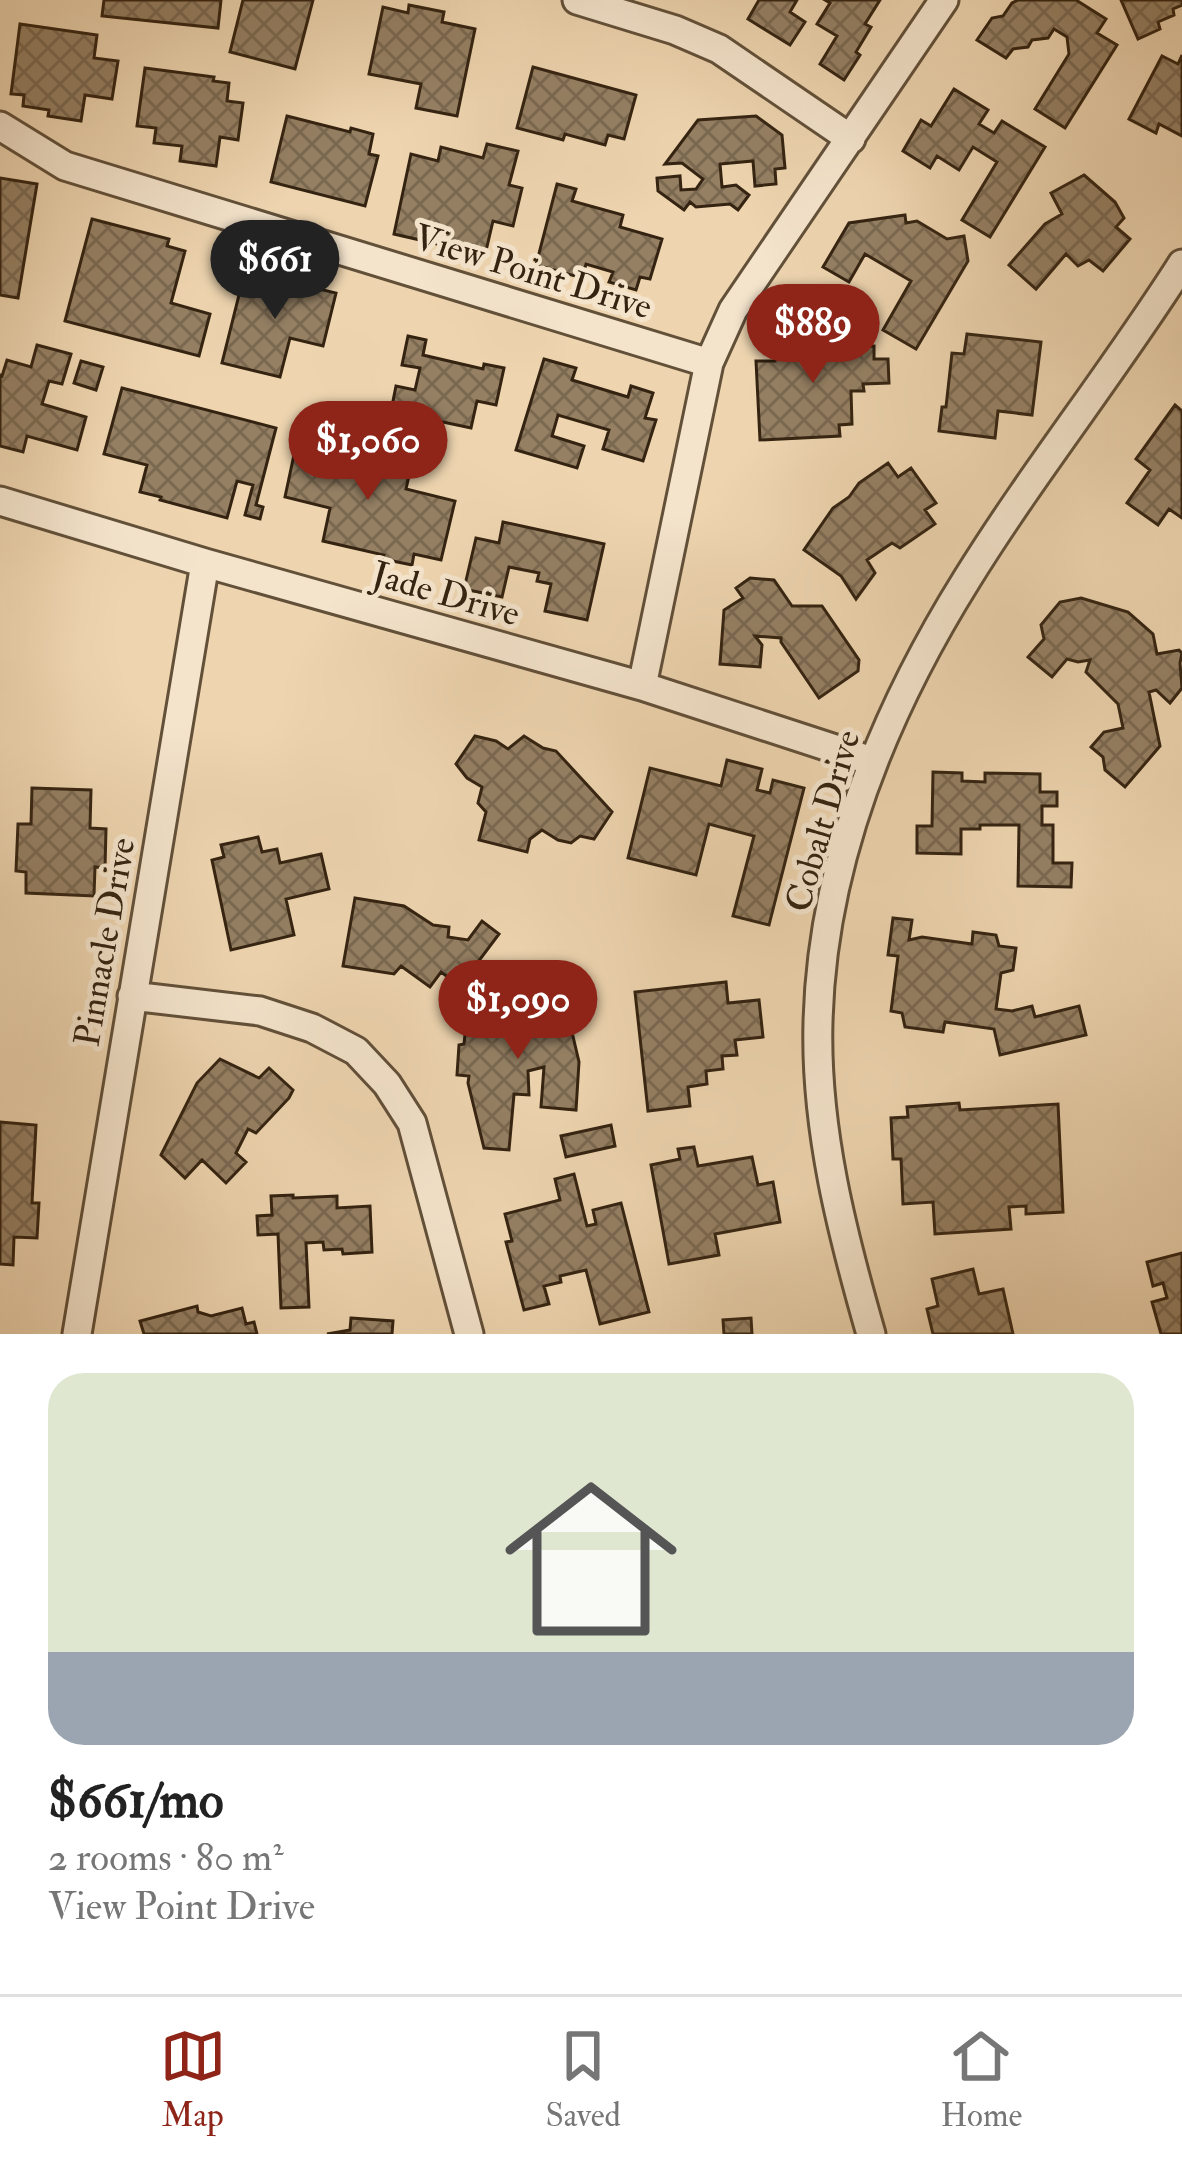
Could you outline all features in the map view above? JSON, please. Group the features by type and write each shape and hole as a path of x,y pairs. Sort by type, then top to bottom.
{"street":[{"path":"578,0 719,49 851,139"},
{"path":"642,686 709,363 734,310 944,0"},
{"name":"View Point Drive","path":"0,126 65,166 709,363"},
{"name":"Cobalt Drive","path":"871,1334 845,1241 820,1085 818,1022 834,885 872,761 920,661 967,578 1182,264"},
{"name":"Jade Drive","path":"0,501 642,686 872,761"},
{"name":"Pinnacle Drive","path":"77,1334 205,563"},
{"path":"131,996 260,1010 312,1028 356,1051 387,1084 412,1123 469,1334"}],"building":[{"path":"104,0 221,0 218,28 102,16"},
{"path":"243,0 313,0 295,69 230,52"},
{"path":"759,0 797,0 790,12 805,22 790,45 748,19"},
{"path":"825,0 880,0 865,24 871,27 856,52 860,55 844,80 820,64 837,36 817,24 830,3"},
{"path":"1018,0 1076,0 1106,19 1097,33 1117,45 1065,128 1035,109 1069,54 1067,37 1054,29 1048,38 1013,49 1006,58 977,40 992,18 1003,16"},
{"path":"1121,0 1182,0 1182,5 1158,22 1160,29 1138,39"},
{"path":"409,5 444,12 442,22 475,29 457,116 416,108 421,84 369,74 383,7 408,13"},
{"path":"20,24 97,35 94,58 118,61 112,99 85,95 81,121 23,106 24,95 11,94"},
{"path":"1182,55 1182,136 1159,124 1156,133 1129,119 1162,56 1178,64"},
{"path":"533,67 636,95 624,139 608,135 605,145 517,128"},
{"path":"145,68 229,83 227,101 243,103 238,140 220,137 216,166 180,161 182,146 154,143 156,128 137,126"},
{"path":"954,89 988,110 979,124 994,133 1002,121 1045,147 990,237 962,220 997,162 973,147 959,170 937,156 930,168 903,151 921,120 931,126"},
{"path":"287,116 373,134 369,154 378,156 365,206 271,182"},
{"path":"756,116 782,135 785,168 775,169 776,184 755,186 753,161 720,164 722,187 736,185 749,195 738,210 730,204 696,207 690,202 684,210 658,191 657,178 680,176 681,190 696,189 703,179 682,163 665,164 698,120"},
{"path":"487,144 518,151 509,185 522,188 513,226 493,221 485,255 394,234 411,154 438,161 441,147 483,158"},
{"path":"1084,175 1115,202 1124,218 1116,227 1130,239 1103,271 1089,260 1078,266 1066,254 1036,289 1009,265 1045,224 1062,214 1051,193"},
{"path":"0,178 37,184 18,298 0,295"},
{"path":"557,184 576,189 572,201 623,215 620,227 662,239 650,279 640,277 636,290 609,282 613,272 586,264 582,278 536,265"},
{"path":"905,215 906,223 917,221 947,239 964,236 968,261 916,349 883,330 911,281 865,254 849,282 823,267 849,223"},
{"path":"92,219 169,239 167,246 185,251 171,303 210,314 199,356 65,321"},
{"path":"245,271 336,293 323,346 290,338 280,377 222,363"},
{"path":"844,334 844,347 874,346 874,359 888,359 889,383 863,384 864,391 851,391 852,424 839,425 840,436 760,440 756,361 775,361 774,337"},
{"path":"967,334 1041,342 1032,415 998,411 995,438 939,431 952,353 964,354"},
{"path":"408,336 426,340 423,355 483,369 484,364 504,368 496,405 477,401 471,428 391,411 396,386 415,390 420,368 402,365"},
{"path":"37,345 71,354 62,384 49,381 42,404 86,417 77,450 27,436 23,452 0,446 0,375 7,360 31,367"},
{"path":"544,359 576,368 572,380 628,397 631,386 653,393 645,418 656,420 643,461 603,449 609,430 558,415 552,436 584,446 577,468 516,450"},
{"path":"81,361 103,367 96,390 74,383"},
{"path":"122,388 276,428 256,505 263,507 260,519 245,515 253,485 237,481 227,518 140,492 147,465 104,454"},
{"path":"1175,405 1182,411 1182,518 1169,509 1158,525 1127,503 1150,470 1136,459"},
{"path":"298,436 370,453 367,467 409,476 406,489 455,501 441,560 414,554 412,565 323,541 330,508 285,497"},
{"path":"888,463 898,477 911,468 936,503 925,510 935,524 900,548 892,543 867,560 875,573 856,599 841,576 804,550 833,508"},
{"path":"503,522 604,544 587,620 545,611 551,584 537,581 539,573 509,567 502,597 464,589 476,538 499,543"},
{"path":"750,578 774,580 792,606 822,606 859,660 858,671 819,698 781,638 755,636 762,645 760,667 720,664 724,610 743,598 736,588"},
{"path":"1081,598 1128,612 1153,634 1157,654 1182,653 1182,688 1170,703 1156,690 1149,692 1160,746 1125,787 1105,770 1103,757 1091,747 1104,732 1123,728 1118,704 1086,672 1090,660 1067,659 1052,677 1028,657 1044,639 1041,625 1060,602"},
{"path":"475,736 508,749 524,736 556,751 612,812 594,839 580,836 571,843 542,830 530,839 527,852 479,840 486,812 478,803 482,787 456,764"},
{"path":"727,760 762,769 757,790 770,793 773,780 804,788 769,925 733,916 754,836 709,824 696,875 628,858 650,768 721,786"},
{"path":"933,772 962,773 962,781 985,782 985,773 1040,774 1040,792 1057,792 1057,806 1042,806 1042,825 1053,825 1053,863 1072,863 1071,887 1018,886 1019,825 961,829 961,854 917,853 917,826 932,826"},
{"path":"32,788 91,790 90,828 106,829 105,868 95,867 94,896 26,893 26,872 16,871 18,824 31,824"},
{"path":"258,837 262,852 277,849 280,863 321,854 329,889 286,899 294,935 231,950 212,860 224,857 221,845"},
{"path":"355,898 404,906 433,925 449,927 448,937 468,940 482,921 499,934 460,986 441,972 430,987 401,966 394,974 343,966"},
{"path":"893,918 912,920 909,940 922,937 972,944 973,932 996,935 999,946 1016,948 1013,970 1001,973 996,1009 1032,1006 1035,1017 1079,1006 1086,1035 1000,1055 994,1029 945,1022 943,1032 905,1027 902,1013 891,1011 898,956 888,955"},
{"path":"548,981 569,983 567,1011 579,1062 576,1110 541,1107 544,1067 528,1071 529,1095 514,1094 509,1150 484,1148 469,1076 457,1075 467,1016 478,1013 479,1003 507,1005 512,1026 528,1027 529,1005 546,1006"},
{"path":"726,982 728,1003 759,1000 763,1037 735,1040 737,1055 722,1056 723,1069 706,1071 707,1084 688,1087 690,1106 648,1111 635,992"},
{"path":"220,1059 259,1078 269,1068 293,1090 256,1133 248,1129 236,1153 246,1162 226,1183 202,1160 185,1178 161,1155 197,1083"},
{"path":"959,1103 960,1110 1058,1104 1063,1212 1026,1214 1026,1206 1009,1207 1011,1229 935,1234 933,1202 903,1204 901,1159 893,1159 891,1118 908,1117 907,1107"},
{"path":"0,1122 36,1125 32,1203 39,1203 37,1238 14,1237 13,1265 0,1264"},
{"path":"611,1125 615,1146 566,1157 561,1136"},
{"path":"694,1147 698,1166 752,1157 758,1185 773,1182 780,1222 715,1234 719,1255 669,1264 651,1165 680,1159 678,1149"},
{"path":"574,1174 587,1226 596,1224 593,1210 621,1203 649,1312 600,1324 586,1270 560,1276 561,1282 544,1286 549,1304 524,1310 506,1242 512,1241 505,1214 560,1200 555,1179"},
{"path":"271,1196 337,1196 337,1208 370,1206 372,1252 343,1254 342,1249 324,1250 323,1242 306,1243 309,1307 281,1308 278,1234 258,1235 257,1216 272,1215"},
{"path":"1182,1253 1182,1334 1161,1334 1152,1302 1167,1298 1163,1283 1153,1286 1147,1262"},
{"path":"973,1269 979,1294 1003,1289 1013,1334 933,1334 927,1309 938,1306 932,1279"},
{"path":"197,1306 198,1312 211,1316 242,1308 246,1324 254,1322 257,1334 144,1334 140,1321"},
{"path":"351,1318 393,1321 392,1334 327,1334 350,1330"},
{"path":"751,1318 752,1334 724,1334 723,1320"}]}
